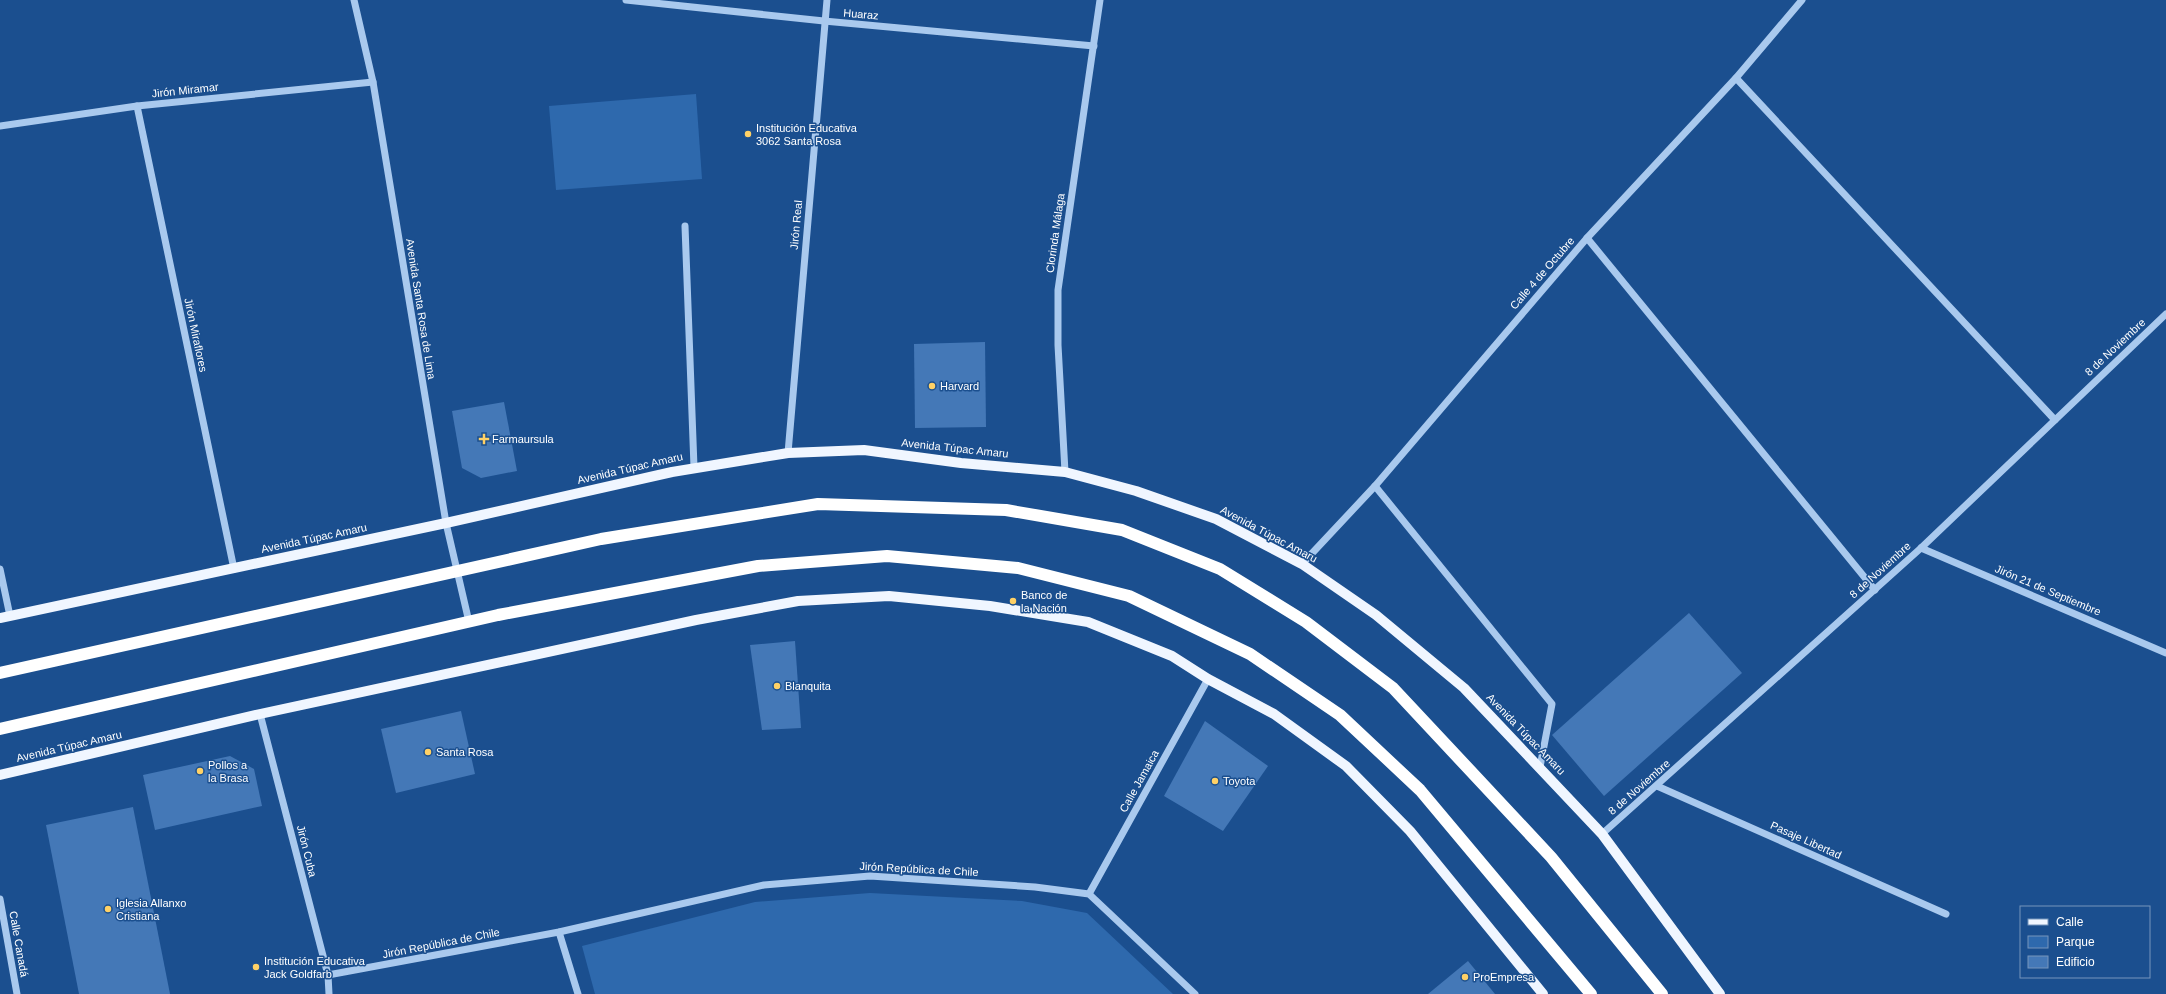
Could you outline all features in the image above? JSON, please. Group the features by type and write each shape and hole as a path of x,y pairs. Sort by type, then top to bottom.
{"highway":[{"path":"0,673 602,539 818,504 1006,510 1122,530 1220,570 1306,622 1393,688 1551,857 1662,994"},
{"path":"0,729 469,622 758,566 887,556 1018,568 1129,596 1250,654 1340,715 1420,790 1591,994"}],"main road":[{"name":"Avenida Túpac Amaru","path":"0,618 446,523 694,467 788,452 864,450 961,463 1065,472 1136,491 1216,519 1302,564 1376,615 1464,688 1602,834 1720,994"},
{"name":"Avenida Túpac Amaru","path":"0,776 260,714 696,620 798,601 889,596 990,606 1088,622 1172,656 1208,679 1274,714 1346,766 1410,831 1543,994"}],"street":[{"name":"Avenida Santa Rosa de Lima","path":"354,0 373,82 446,523 469,622"},
{"name":"Huaraz","path":"626,0 824,22 1094,46"},
{"name":"Jirón Real","path":"788,452 826,0"},
{"name":"Clorinda Málaga","path":"1065,472 1058,345 1058,290 1100,0"},
{"name":"Calle 4 de Octubre","path":"1302,564 1374,486 1587,238 1736,78 1802,0"},
{"path":"1736,78 2055,420"},
{"name":"Jirón Miramar","path":"0,126 137,106 373,82"},
{"name":"Jirón Miraflores","path":"137,106 234,569"},
{"path":"685,226 694,467"},
{"path":"1587,238 1875,590"},
{"name":"8 de Noviembre","path":"1602,834 1921,548 2166,314"},
{"path":"1374,486 1552,704 1540,767"},
{"name":"Jirón 21 de Septiembre","path":"1921,548 2166,653"},
{"path":"0,569 10,616"},
{"name":"Calle Jamaica","path":"1089,894 1208,679"},
{"name":"Jirón Cuba","path":"260,714 328,975 329,994"},
{"name":"Pasaje Libertad","path":"1657,786 1946,914"},
{"name":"Jirón República de Chile","path":"328,975 559,932 764,885 870,876 1035,887 1089,894"},
{"path":"1089,894 1195,994"},
{"name":"Calle Canadá","path":"0,899 17,994"},
{"path":"559,932 578,994"}],"green space":[{"path":"696,94 702,179 556,190 549,106"},
{"path":"870,893 1022,901 1087,913 1173,994 595,994 582,946 755,902"}],"building":[{"path":"985,342 986,427 915,428 914,344"},
{"name":"Farmaursula","path":"504,402 517,471 481,478 462,468 452,411"},
{"path":"1689,613 1742,673 1604,796 1552,735"},
{"name":"Blanquita","path":"795,641 801,728 762,730 750,645"},
{"name":"Santa Rosa","path":"461,711 475,774 396,793 381,729"},
{"name":"Toyota","path":"1205,721 1268,766 1223,831 1164,796"},
{"path":"230,756 254,769 262,806 155,830 143,775"},
{"name":"Iglesia Allanxo Cristiana","path":"133,807 170,994 79,994 46,825"},
{"name":"ProEmpresa","path":"1468,961 1495,994 1428,994"}],"place":[{"name":"Institución Educativa 3062 Santa Rosa","path":"748,134"},
{"name":"Harvard","path":"932,386"},
{"name":"Farmaursula","path":"484,439"},
{"name":"Banco de la Nación","path":"1013,601"},
{"name":"Blanquita","path":"777,686"},
{"name":"Santa Rosa","path":"428,752"},
{"name":"Pollos a la Brasa","path":"200,771"},
{"name":"Toyota","path":"1215,781"},
{"name":"Iglesia Allanxo Cristiana","path":"108,909"},
{"name":"Institución Educativa Jack Goldfarb","path":"256,967"},
{"name":"ProEmpresa","path":"1465,977"}]}
